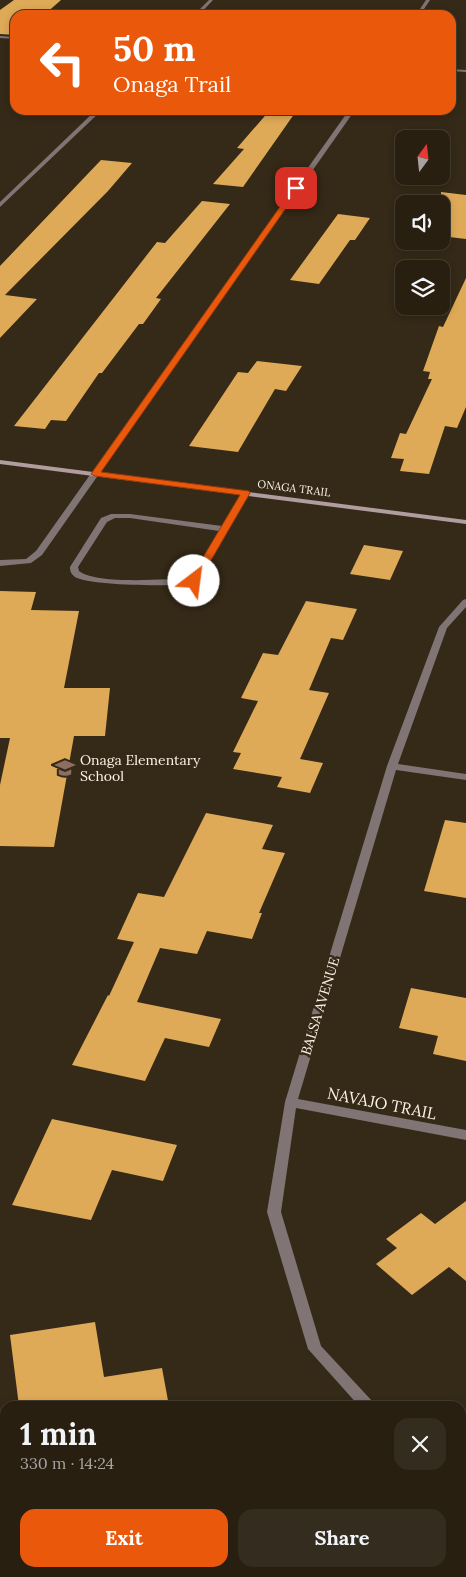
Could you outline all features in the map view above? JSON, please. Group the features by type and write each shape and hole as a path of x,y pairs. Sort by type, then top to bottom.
{"street":[{"path":"201,10 211,0"},
{"path":"0,205 94,115"},
{"path":"0,563 28,561 40,552 348,115"},
{"name":"ONAGA TRAIL","path":"0,462 466,522"},
{"path":"224,529 130,516 107,518 74,567 74,572 79,576 96,580 194,581 246,493"},
{"name":"BALSA AVENUE","path":"363,1401 315,1349 274,1212 292,1102 392,766 443,627 466,602"},
{"path":"392,766 466,777"},
{"name":"NAVAJO TRAIL","path":"292,1102 466,1135"}],"building":[{"path":"14,0 61,0 50,10 10,10 10,35 0,34 0,10"},
{"path":"266,115 293,115 243,187 213,184 244,149 237,148"},
{"path":"101,160 132,163 108,191 5,295 37,299 0,338 0,266"},
{"path":"441,192 466,195 466,239 450,237 450,195 441,195"},
{"path":"202,201 230,204 156,298 161,299 143,324 139,324 102,373 99,373 66,421 51,420 45,429 14,426 157,242 165,243"},
{"path":"338,214 370,218 355,240 350,240 319,284 290,280"},
{"path":"466,278 466,407 457,428 445,426 429,474 400,471 404,459 391,458 400,433 406,434 432,379 428,379 430,372 423,371 439,326 443,327"},
{"path":"257,361 302,366 286,391 275,389 238,452 189,446 238,372 248,373"},
{"path":"364,545 403,551 390,580 350,574"},
{"path":"0,591 36,592 31,610 79,611 64,688 110,688 105,736 74,736 54,847 0,846 0,785 10,738 0,738"},
{"path":"306,601 357,609 343,640 331,638 309,690 329,693 300,759 323,763 310,793 277,787 282,777 233,769 241,753 233,752 258,701 241,698 263,653 278,655"},
{"path":"206,813 273,825 262,849 285,853 259,913 262,913 252,939 207,931 197,954 160,948 137,1002 221,1019 209,1047 165,1038 145,1081 72,1065 109,996 134,942 117,939 138,893 164,897"},
{"path":"445,820 466,823 466,898 424,891"},
{"path":"411,988 466,998 466,1061 433,1054 438,1036 399,1028"},
{"path":"52,1119 177,1145 163,1181 112,1170 91,1220 12,1205"},
{"path":"466,1201 466,1281 449,1267 412,1295 376,1264 397,1248 386,1239 421,1213 435,1224"},
{"path":"95,1322 104,1377 162,1368 168,1401 18,1401 10,1335"}],"place":[{"name":"Onaga Elementary School","path":"65,768"}],"route":[{"path":"194,581 246,493 95,474 296,188"}]}
